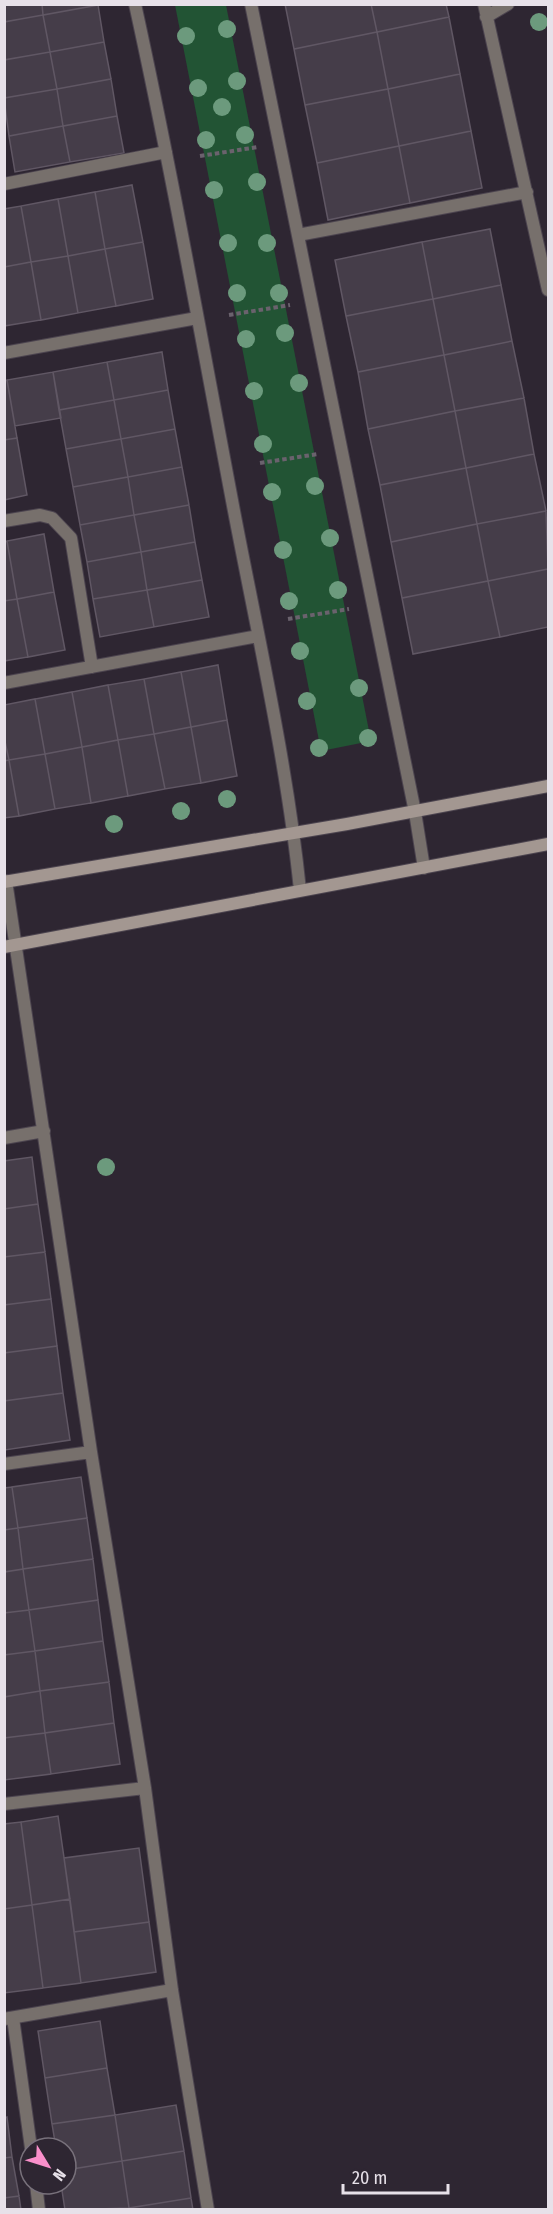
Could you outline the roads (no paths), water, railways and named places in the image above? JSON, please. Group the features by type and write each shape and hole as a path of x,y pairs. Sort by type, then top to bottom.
{"main road":[{"path":"5,882 415,812 549,786"},
{"path":"9,947 549,844"}],"street":[{"path":"135,4 166,152 258,636 294,831 300,890"},
{"path":"251,4 415,812 424,868"},
{"path":"484,4 549,290"},
{"path":"486,17 508,4"},
{"path":"4,184 166,152"},
{"path":"298,235 526,192"},
{"path":"4,353 197,318"},
{"path":"4,521 40,515 52,518 71,538 92,667"},
{"path":"4,683 258,636"},
{"path":"5,882 9,947 44,1131 91,1452 145,1788 172,1990 208,2210"},
{"path":"4,1138 44,1131"},
{"path":"4,1464 91,1452"},
{"path":"4,1804 145,1788"},
{"path":"29,2136 9,2018 172,1990"}]}
